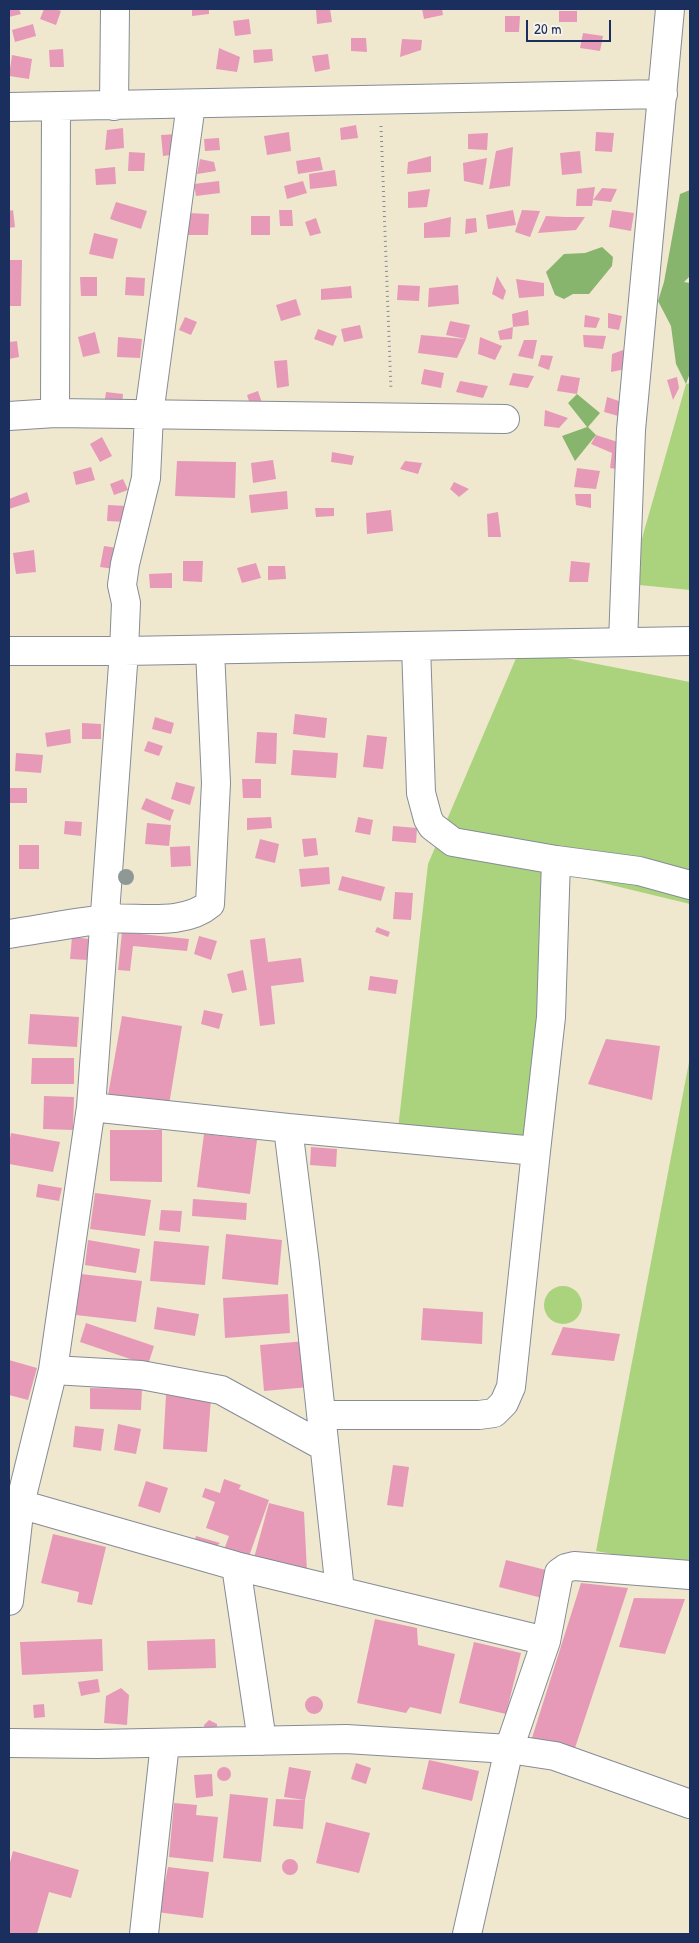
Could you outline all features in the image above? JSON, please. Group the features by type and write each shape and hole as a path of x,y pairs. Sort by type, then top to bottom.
{"street":[{"path":"114,106 115,9"},
{"path":"623,642 631,430 670,9"},
{"path":"9,107 663,94"},
{"path":"9,1601 15,1502 53,1370 91,1107 124,651 126,603 122,585 125,564 146,478 149,414 190,104"},
{"path":"55,413 56,107"},
{"path":"9,416 55,413 505,419"},
{"path":"9,651 210,650 690,641"},
{"path":"416,646 421,793 428,819 432,826 453,842 556,860 639,871 690,885"},
{"path":"9,934 106,919 184,918 203,910 210,904 216,782 210,650"},
{"path":"322,1415 479,1415 494,1413 504,1403 511,1386 551,1017 556,860"},
{"path":"91,1107 288,1128 536,1151"},
{"path":"288,1128 322,1415 340,1591"},
{"path":"53,1370 141,1375 221,1390 324,1446"},
{"path":"15,1502 236,1566 546,1641"},
{"path":"236,1566 262,1741"},
{"path":"466,1934 509,1749 546,1641 558,1574 566,1568 574,1566 690,1575"},
{"path":"9,1743 165,1743 346,1739 509,1749 556,1756 690,1804"},
{"path":"144,1934 165,1743"}],"path":[{"path":"380,100 392,418"}],"green space":[{"path":"690,190 690,276 684,282 690,283 690,373 686,384 676,364 671,326 658,301 664,282 680,194"},
{"path":"602,247 613,257 612,266 589,294 573,294 564,299 555,295 546,272 564,254 585,253"},
{"path":"690,383 690,590 629,584 686,384"},
{"path":"577,394 600,413 588,427 596,435 575,461 562,436 587,427 568,403"},
{"path":"520,649 690,682 690,904 570,875 522,1144 398,1129 428,864"},
{"path":"690,1057 690,1569 596,1551"},
{"path":"563,1286 577,1291 582,1305 577,1319 563,1324 549,1319 544,1305 549,1291"}],"building":[{"path":"9,9 19,9 21,14 9,17"},
{"path":"44,9 61,11 56,25 40,19"},
{"path":"192,9 209,9 209,14 192,16"},
{"path":"316,9 330,9 332,22 317,24"},
{"path":"422,9 442,9 443,15 424,19"},
{"path":"559,11 577,11 577,22 559,22"},
{"path":"505,16 520,16 519,32 505,32"},
{"path":"249,19 251,34 235,36 233,21"},
{"path":"33,24 36,36 15,42 12,30"},
{"path":"583,33 603,36 600,51 580,48"},
{"path":"351,38 366,38 367,52 351,51"},
{"path":"402,39 422,40 421,50 400,57"},
{"path":"219,48 240,57 237,72 216,69"},
{"path":"63,49 64,67 50,67 49,50"},
{"path":"272,49 273,61 254,63 253,50"},
{"path":"328,54 330,69 315,72 312,56"},
{"path":"12,55 32,59 29,79 9,76"},
{"path":"356,125 358,138 341,140 340,128"},
{"path":"123,128 124,148 105,150 107,130"},
{"path":"289,132 291,151 267,155 264,136"},
{"path":"596,132 614,133 612,152 595,151"},
{"path":"488,133 487,150 468,149 468,134"},
{"path":"176,134 178,154 163,156 161,135"},
{"path":"219,138 220,150 205,151 204,139"},
{"path":"513,147 510,186 489,189 496,151"},
{"path":"580,151 582,173 562,175 560,153"},
{"path":"129,152 145,153 144,171 128,171"},
{"path":"431,156 431,172 407,174 408,162"},
{"path":"320,157 323,170 298,174 296,161"},
{"path":"487,158 483,185 464,181 463,163"},
{"path":"200,159 214,162 216,171 197,174"},
{"path":"115,167 116,184 96,185 95,169"},
{"path":"335,170 337,186 310,189 309,174"},
{"path":"219,181 220,193 196,196 194,184"},
{"path":"303,181 307,193 287,199 284,186"},
{"path":"595,187 592,206 576,206 577,189"},
{"path":"602,188 617,189 611,202 593,200"},
{"path":"430,189 427,207 408,208 408,192"},
{"path":"116,202 147,211 141,229 110,219"},
{"path":"13,210 15,227 9,228 9,211"},
{"path":"279,210 292,210 293,226 280,226"},
{"path":"513,210 516,225 488,229 486,215"},
{"path":"522,210 540,211 530,237 515,232"},
{"path":"612,210 634,213 631,231 609,227"},
{"path":"188,213 209,214 208,235 188,235"},
{"path":"251,216 270,216 270,235 251,235"},
{"path":"546,216 585,217 576,230 538,233"},
{"path":"451,217 450,237 424,238 424,223"},
{"path":"316,218 321,233 310,236 305,222"},
{"path":"476,218 477,232 465,234 466,219"},
{"path":"94,233 118,239 113,259 89,254"},
{"path":"9,260 22,260 21,306 9,306"},
{"path":"497,276 506,291 503,300 492,294"},
{"path":"80,277 97,277 97,296 81,296"},
{"path":"126,277 145,278 144,296 125,295"},
{"path":"516,279 544,283 544,296 519,298"},
{"path":"398,285 420,286 419,301 397,300"},
{"path":"458,285 459,304 428,307 429,288"},
{"path":"351,286 352,298 321,300 321,289"},
{"path":"296,299 301,315 281,321 276,305"},
{"path":"528,310 529,325 513,327 512,314"},
{"path":"608,313 622,316 619,330 608,328"},
{"path":"585,315 600,318 596,328 584,327"},
{"path":"185,317 197,322 191,335 179,330"},
{"path":"450,321 470,325 466,339 446,335"},
{"path":"360,325 363,338 344,342 341,329"},
{"path":"513,327 512,339 500,340 498,331"},
{"path":"318,329 337,336 333,346 314,339"},
{"path":"95,332 100,353 83,357 78,337"},
{"path":"421,335 466,339 457,358 418,353"},
{"path":"583,335 606,336 603,349 584,347"},
{"path":"118,337 142,339 140,358 117,357"},
{"path":"480,337 502,346 495,360 478,354"},
{"path":"524,340 537,340 533,359 518,356"},
{"path":"17,341 19,357 9,359 9,342"},
{"path":"623,350 631,368 611,372 612,354"},
{"path":"541,355 553,356 549,370 538,366"},
{"path":"287,360 289,386 277,388 274,361"},
{"path":"424,369 444,373 441,388 421,384"},
{"path":"513,373 534,376 528,388 509,385"},
{"path":"561,375 580,378 577,394 557,391"},
{"path":"677,377 679,388 673,400 667,380"},
{"path":"460,381 488,386 483,398 456,392"},
{"path":"258,391 262,403 251,407 247,395"},
{"path":"106,392 123,394 122,407 104,406"},
{"path":"607,397 628,404 622,417 604,412"},
{"path":"545,410 568,418 559,428 544,426"},
{"path":"596,435 624,444 623,470 610,468 612,453 591,444"},
{"path":"102,437 112,456 100,462 90,444"},
{"path":"332,452 354,456 352,465 331,462"},
{"path":"273,460 276,479 253,483 251,463"},
{"path":"177,461 236,462 235,498 175,496"},
{"path":"405,461 422,463 418,474 400,469"},
{"path":"91,467 95,480 76,485 73,472"},
{"path":"577,468 600,471 596,489 574,487"},
{"path":"123,479 128,490 114,495 110,484"},
{"path":"454,482 469,489 459,497 450,489"},
{"path":"287,491 288,509 251,513 249,495"},
{"path":"27,492 30,502 9,509 9,499"},
{"path":"575,494 591,494 591,508 576,505"},
{"path":"108,505 127,506 127,522 107,521"},
{"path":"315,508 334,508 334,516 316,517"},
{"path":"391,510 393,531 367,534 366,513"},
{"path":"498,512 501,537 488,537 487,514"},
{"path":"104,546 117,548 114,569 100,567"},
{"path":"34,550 36,572 16,574 13,553"},
{"path":"183,561 203,561 202,582 183,581"},
{"path":"571,561 590,563 588,582 569,582"},
{"path":"256,563 261,578 242,583 237,568"},
{"path":"268,566 285,566 286,579 268,580"},
{"path":"172,573 172,588 150,588 149,574"},
{"path":"295,714 327,718 325,738 293,734"},
{"path":"155,717 174,723 171,734 152,729"},
{"path":"82,723 101,724 101,739 82,739"},
{"path":"70,729 71,743 47,747 45,733"},
{"path":"257,732 277,733 276,764 255,763"},
{"path":"367,735 387,737 383,769 363,767"},
{"path":"148,741 163,746 159,756 144,751"},
{"path":"293,750 338,753 336,778 291,775"},
{"path":"16,753 43,755 41,773 15,771"},
{"path":"242,779 261,779 261,798 243,798"},
{"path":"176,782 195,787 190,805 171,799"},
{"path":"9,788 27,788 27,803 9,803"},
{"path":"146,798 174,810 170,821 141,809"},
{"path":"271,817 272,828 247,830 247,818"},
{"path":"358,817 373,820 370,835 355,832"},
{"path":"65,821 82,822 81,836 64,834"},
{"path":"147,823 171,825 169,846 145,844"},
{"path":"393,826 417,828 416,843 392,841"},
{"path":"316,838 318,855 304,857 302,839"},
{"path":"260,839 279,844 275,863 255,858"},
{"path":"19,845 39,845 39,869 19,869"},
{"path":"190,846 191,866 171,867 170,847"},
{"path":"329,867 330,884 301,887 299,869"},
{"path":"342,876 385,887 381,901 338,890"},
{"path":"395,892 413,893 411,920 393,919"},
{"path":"377,927 390,932 388,937 375,932"},
{"path":"122,932 189,939 187,951 133,946 130,971 118,970"},
{"path":"199,936 217,941 211,960 194,954"},
{"path":"72,937 90,939 88,960 70,959"},
{"path":"265,938 268,962 301,958 304,982 271,986 275,1024 260,1026 250,940"},
{"path":"243,970 247,990 232,993 227,974"},
{"path":"370,976 398,980 396,994 368,990"},
{"path":"204,1010 223,1014 219,1029 201,1024"},
{"path":"30,1014 79,1017 77,1047 28,1044"},
{"path":"122,1016 182,1026 168,1111 107,1101"},
{"path":"606,1039 660,1046 652,1100 588,1084"},
{"path":"32,1058 74,1058 74,1084 31,1084"},
{"path":"44,1096 74,1097 73,1130 43,1129"},
{"path":"110,1130 162,1130 162,1182 110,1181"},
{"path":"11,1133 60,1142 53,1172 9,1164"},
{"path":"204,1134 257,1140 250,1194 197,1187"},
{"path":"311,1147 337,1149 336,1167 310,1165"},
{"path":"38,1184 62,1188 59,1201 36,1197"},
{"path":"95,1193 151,1200 145,1236 90,1229"},
{"path":"193,1199 247,1203 246,1220 192,1216"},
{"path":"161,1210 182,1211 180,1232 159,1230"},
{"path":"226,1234 282,1240 278,1285 222,1279"},
{"path":"88,1240 140,1249 136,1273 85,1265"},
{"path":"154,1241 209,1246 205,1285 150,1281"},
{"path":"81,1274 142,1281 136,1322 76,1315"},
{"path":"288,1294 290,1333 225,1338 223,1298"},
{"path":"157,1307 199,1314 195,1336 154,1329"},
{"path":"423,1308 483,1312 482,1344 421,1340"},
{"path":"86,1323 154,1346 148,1365 80,1342"},
{"path":"563,1327 620,1334 614,1361 551,1355"},
{"path":"306,1341 309,1387 264,1391 260,1345"},
{"path":"9,1360 37,1368 28,1400 9,1395"},
{"path":"90,1388 142,1389 141,1410 90,1409"},
{"path":"166,1395 211,1398 207,1452 163,1449"},
{"path":"118,1424 141,1429 136,1454 114,1450"},
{"path":"75,1426 104,1429 101,1451 73,1447"},
{"path":"393,1465 409,1467 403,1507 387,1505"},
{"path":"224,1479 241,1485 239,1489 269,1500 248,1559 224,1550 229,1536 206,1528 215,1502 202,1497 205,1488 220,1493"},
{"path":"146,1481 168,1488 160,1513 138,1506"},
{"path":"269,1503 304,1512 307,1572 254,1558"},
{"path":"53,1534 106,1547 92,1605 77,1602 79,1592 41,1583"},
{"path":"196,1536 220,1543 213,1549 194,1543"},
{"path":"506,1560 550,1571 542,1598 499,1587"},
{"path":"581,1583 628,1588 575,1748 531,1741"},
{"path":"634,1598 685,1599 665,1654 619,1647"},
{"path":"375,1619 417,1628 418,1645 455,1654 441,1714 410,1707 406,1713 357,1703"},
{"path":"102,1639 103,1671 22,1675 20,1642"},
{"path":"215,1639 216,1668 148,1670 147,1641"},
{"path":"474,1642 521,1653 506,1714 459,1703"},
{"path":"98,1679 100,1692 81,1696 78,1682"},
{"path":"121,1688 129,1695 127,1725 104,1723 106,1696"},
{"path":"310,1696 318,1696 323,1701 321,1712 310,1714 305,1709 305,1701"},
{"path":"44,1704 45,1717 34,1718 33,1705"},
{"path":"209,1720 217,1724 217,1729 205,1732 204,1725"},
{"path":"429,1760 479,1771 472,1801 422,1789"},
{"path":"356,1763 371,1768 366,1784 351,1779"},
{"path":"221,1767 227,1767 231,1774 227,1781 221,1781 217,1777 217,1771"},
{"path":"289,1767 311,1771 305,1800 284,1797"},
{"path":"212,1774 213,1796 196,1798 194,1775"},
{"path":"230,1794 268,1798 261,1862 223,1858"},
{"path":"276,1799 305,1800 303,1829 273,1826"},
{"path":"174,1803 197,1805 196,1815 218,1817 213,1862 169,1857"},
{"path":"326,1822 370,1833 359,1873 316,1863"},
{"path":"13,1851 79,1870 71,1898 49,1892 37,1934 9,1934 9,1866"},
{"path":"290,1859 298,1867 290,1875 282,1867"},
{"path":"168,1867 209,1872 203,1918 157,1912 161,1883 165,1882"}]}
